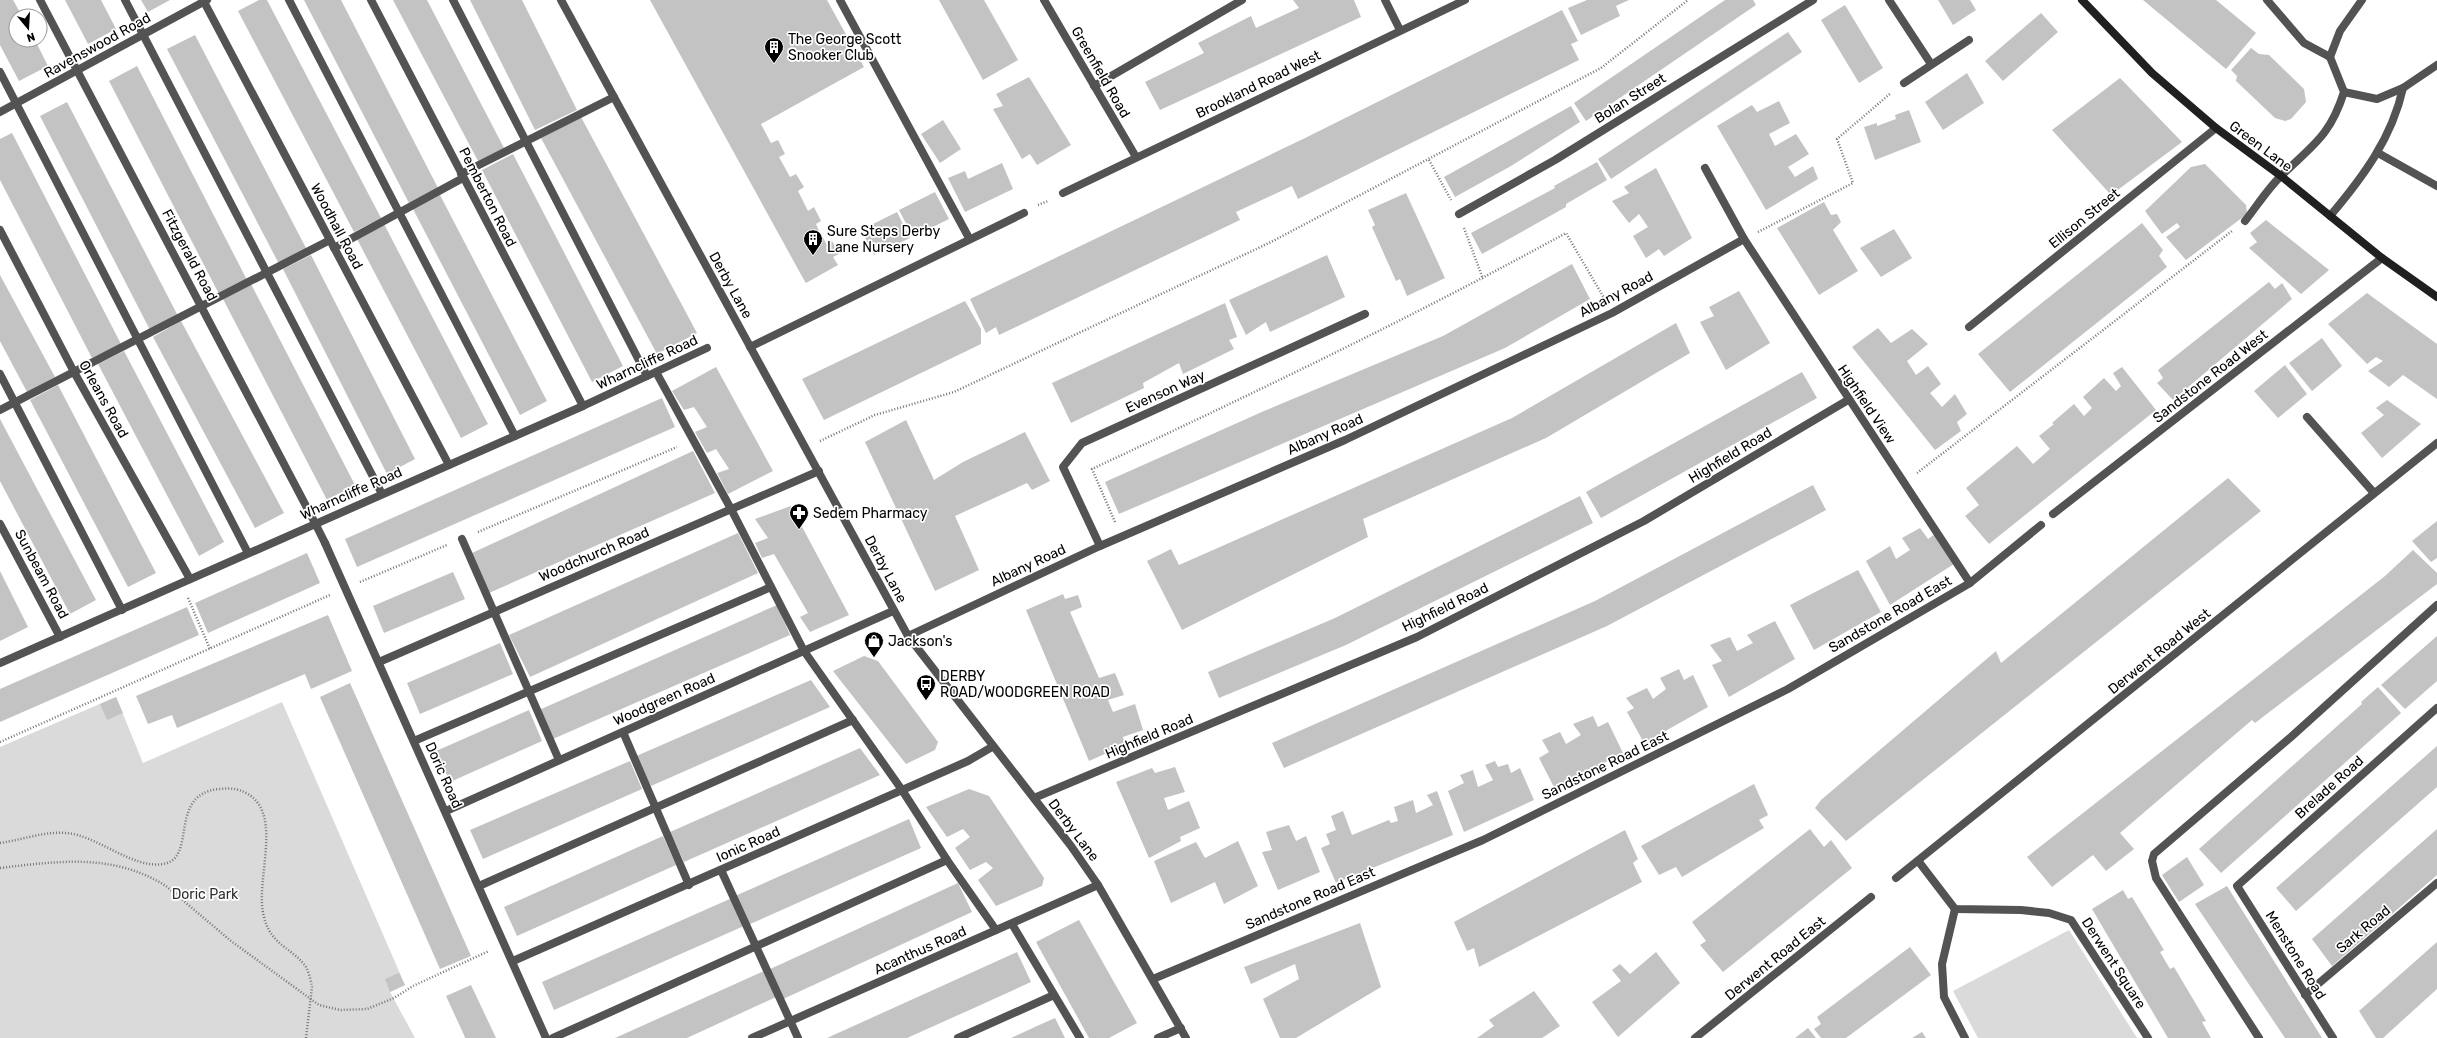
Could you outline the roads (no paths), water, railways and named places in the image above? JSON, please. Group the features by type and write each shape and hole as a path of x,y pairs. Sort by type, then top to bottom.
{"main road":[{"name":"Green Lane","path":"2082,0 2152,73 2216,128 2281,176 2382,258 2437,298"}],"street":[{"name":"Fitzgerald Road","path":"40,0 315,523"},
{"path":"125,0 382,494"},
{"path":"288,0 515,436"},
{"name":"Pemberton Road","path":"371,0 583,406"},
{"path":"453,0 647,376"},
{"name":"Derby Lane","path":"562,0 819,471 893,611 908,636 992,746 1034,798 1098,884 1186,1038"},
{"path":"840,0 969,238"},
{"name":"Greenfield Road","path":"1044,0 1136,157"},
{"path":"1094,86 1242,0"},
{"path":"1385,0 1400,30"},
{"name":"Brookland Road West","path":"1063,193 1465,0"},
{"name":"Bolan Street","path":"1459,214 1555,160 1814,0"},
{"path":"1889,0 1931,64"},
{"path":"2245,221 2281,176 2326,134 2337,115 2344,92 2330,57 2304,43 2267,0"},
{"path":"2330,57 2340,31 2362,0"},
{"name":"Ravenswood Road","path":"0,112 204,1"},
{"name":"Woodhall Road","path":"204,1 448,465"},
{"path":"1904,83 1969,40"},
{"path":"2344,92 2377,99 2403,88 2437,65"},
{"path":"0,72 248,553"},
{"path":"2330,216 2355,186 2378,153 2398,112 2403,88"},
{"path":"334,248 526,141 614,96"},
{"name":"Ellison Street","path":"1969,327 2216,128"},
{"path":"2378,153 2437,186"},
{"name":"Highfield View","path":"1705,168 1744,239 1848,400 1970,583"},
{"path":"750,347 1024,212"},
{"name":"Orleans Road","path":"0,230 186,581"},
{"name":"Albany Road","path":"908,636 1100,546 1345,440 1612,313 1744,239"},
{"path":"0,410 330,240"},
{"name":"Sandstone Road West","path":"2054,514 2382,258"},
{"name":"Evenson Way","path":"1100,546 1064,467 1082,443 1365,314"},
{"name":"Wharncliffe Road","path":"0,663 583,406 709,347"},
{"path":"656,372 731,509 804,651 902,790 947,860 996,930"},
{"path":"0,374 122,610"},
{"name":"Highfield Road","path":"1034,798 1417,637 1644,521 1848,400"},
{"path":"2307,417 2374,493"},
{"name":"Derwent Road West","path":"1896,878 1919,862 2437,443"},
{"name":"Woodchurch Road","path":"379,662 819,471"},
{"name":"Doric Road","path":"315,523 446,811 546,1038"},
{"name":"Sunbeam Road","path":"0,524 60,637"},
{"name":"Sandstone Road East","path":"1153,979 1483,840 1788,689 1970,583 2041,525"},
{"path":"462,539 559,760"},
{"path":"414,741 771,587"},
{"path":"2259,1038 2156,878 2152,861 2154,854 2291,737 2437,605"},
{"name":"Woodgreen Road","path":"446,811 893,611"},
{"name":"Brelade Road","path":"2237,886 2437,708"},
{"path":"479,886 853,720"},
{"path":"623,732 689,885"},
{"name":"Ionic Road","path":"513,961 689,885 902,790 968,760 992,746"},
{"path":"553,1038 947,860"},
{"path":"1919,862 1955,908 1942,964 1944,997 1965,1038"},
{"path":"721,870 798,1038"},
{"name":"Sark Road","path":"2305,995 2437,883"},
{"name":"Acanthus Road","path":"752,1038 1012,924 1098,884"},
{"name":"Menstone Road","path":"2237,886 2333,1038"},
{"name":"Derwent Road East","path":"1695,1038 1872,897"},
{"name":"Derwent Square","path":"1955,908 1988,908 2049,913 2071,920 2148,1038"},
{"path":"1012,924 1080,1038"},
{"path":"958,1038 1054,995"},
{"path":"1158,1038 1181,1028"}],"place":[{"name":"The George Scott Snooker Club","path":"774,64"},
{"name":"Sure Steps Derby Lane Nursery","path":"813,256"},
{"name":"Sedem Pharmacy","path":"799,530"},
{"name":"Jackson's","path":"874,658"},
{"name":"DERBY ROAD/WOODGREEN ROAD","path":"926,701"}],"park label":[{"name":"Doric Park","path":"205,894"}]}
